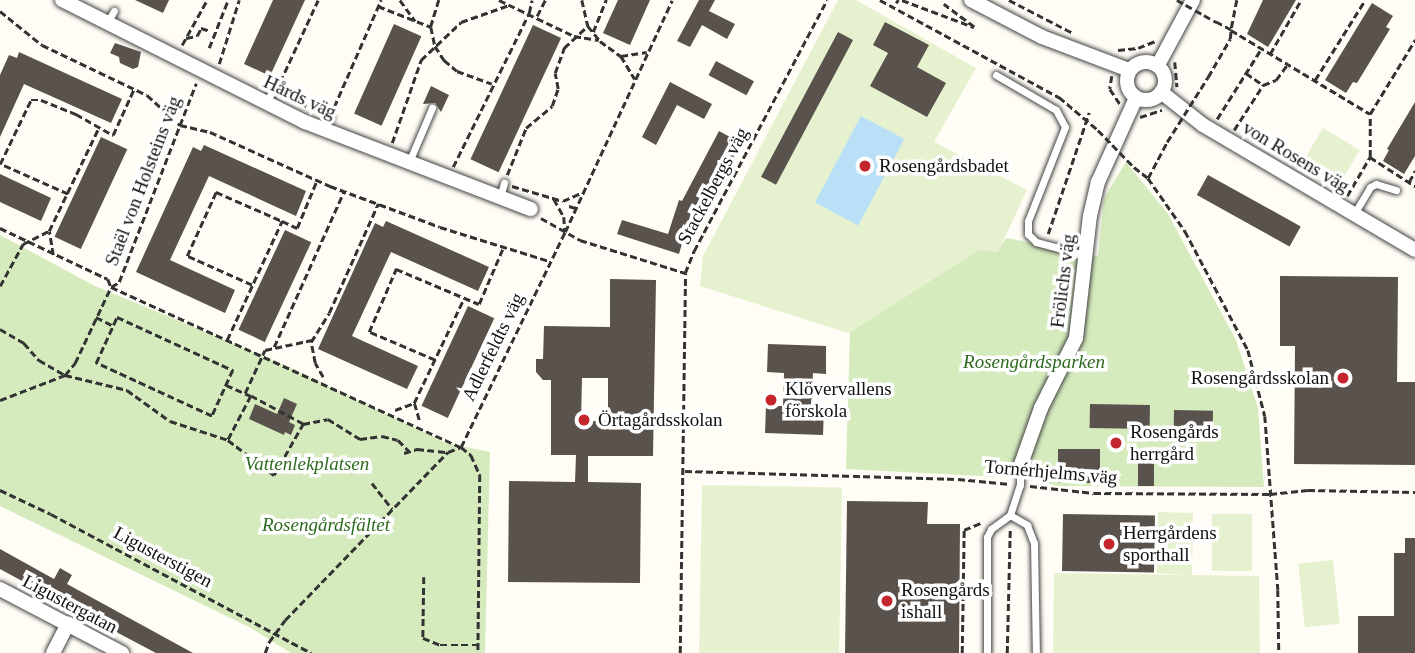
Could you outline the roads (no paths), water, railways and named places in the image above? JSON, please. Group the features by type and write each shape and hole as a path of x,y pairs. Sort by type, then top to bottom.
{"street":[{"path":"971,0 1042,37 1122,69 1139,62 1161,59"},
{"path":"1122,69 1126,83 1136,98 1150,100 1165,97 1161,59 1192,0"},
{"name":"Hårds väg","path":"70,2 111,17 272,93 327,123 386,145 408,163 447,169 502,190 531,209"},
{"name":"von Rosens väg","path":"1165,97 1203,125 1415,250"},
{"name":"Frölichs väg","path":"1020,467 1041,408 1076,338 1090,216 1098,182 1136,98"},
{"name":"Ligustergatan","path":"0,589 122,653"},
{"path":"53,653 68,624"}],"lane":[{"path":"996,75 1056,110 1065,127 1028,221 1028,234 1036,242 1086,256"},
{"path":"408,163 432,108"},
{"path":"1354,214 1370,187 1382,183 1396,190"},
{"path":"987,653 987,537 991,529 1010,515 1020,467"},
{"path":"1010,515 1019,518 1033,533 1036,653"}],"water":[{"path":"861,116 904,139 858,226 815,203"}],"place":[{"name":"Rosengårdsbadet","path":"865,166"},
{"name":"Rosengårdsskolan","path":"1343,378"},
{"name":"Klövervallens förskola","path":"771,400"},
{"name":"Örtagårdsskolan","path":"584,420"},
{"name":"Rosengårds herrgård","path":"1116,443"},
{"name":"Herrgårdens sporthall","path":"1109,544"},
{"name":"Rosengårds ishall","path":"887,601"}],"park label":[{"name":"Rosengårdsparken","path":"1034,362"},
{"name":"Vattenlekplatsen","path":"307,464"},
{"name":"Rosengårdsfältet","path":"326,525"}]}
